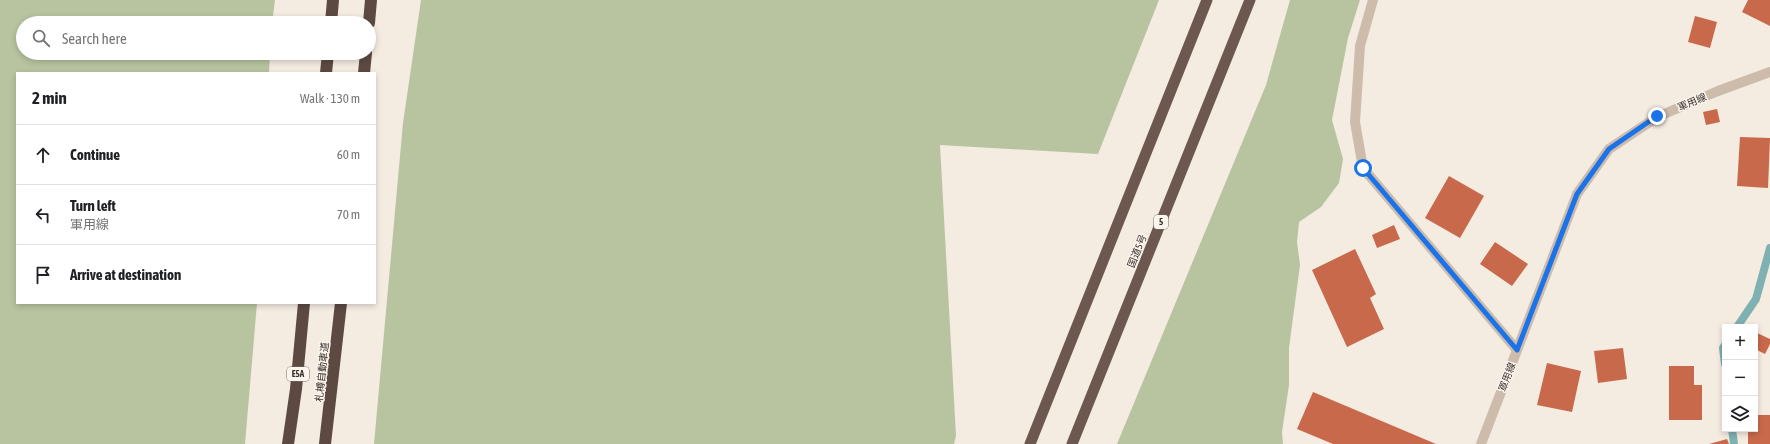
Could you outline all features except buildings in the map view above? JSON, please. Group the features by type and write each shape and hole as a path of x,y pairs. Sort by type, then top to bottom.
{"highway":[{"path":"332,16 333,0"},
{"path":"370,16 371,0"},
{"path":"1030,444 1207,0"},
{"name":"国道5号","path":"1072,444 1250,0"},
{"path":"326,72 327,60"},
{"path":"364,72 365,60"},
{"name":"E5A","path":"288,444 296,389 304,304"},
{"name":"札樽自動車道","path":"325,444 341,304"}],"street":[{"path":"1373,0 1360,46 1355,122 1363,168 1517,350"},
{"name":"軍用線","path":"1481,444 1577,194 1609,149 1657,116 1770,72"}],"green space":[{"path":"0,0 275,0 273,16 16,16 16,60 270,60 269,72 16,72 16,304 257,304 245,444 0,444"},
{"path":"421,0 1159,0 1098,154 940,145 956,436 954,444 374,444 403,123"},
{"path":"1290,0 1360,0 1348,38 1332,120 1343,159 1339,183 1321,207 1299,222 1297,242 1300,265 1289,348 1289,385 1282,432 1283,444 1117,444 1266,85"}],"waterway":[{"path":"1739,324 1756,299 1770,248"},
{"path":"1732,432 1734,444"}],"route":[{"path":"1363,168 1517,350 1577,194 1609,149 1657,116"}]}
